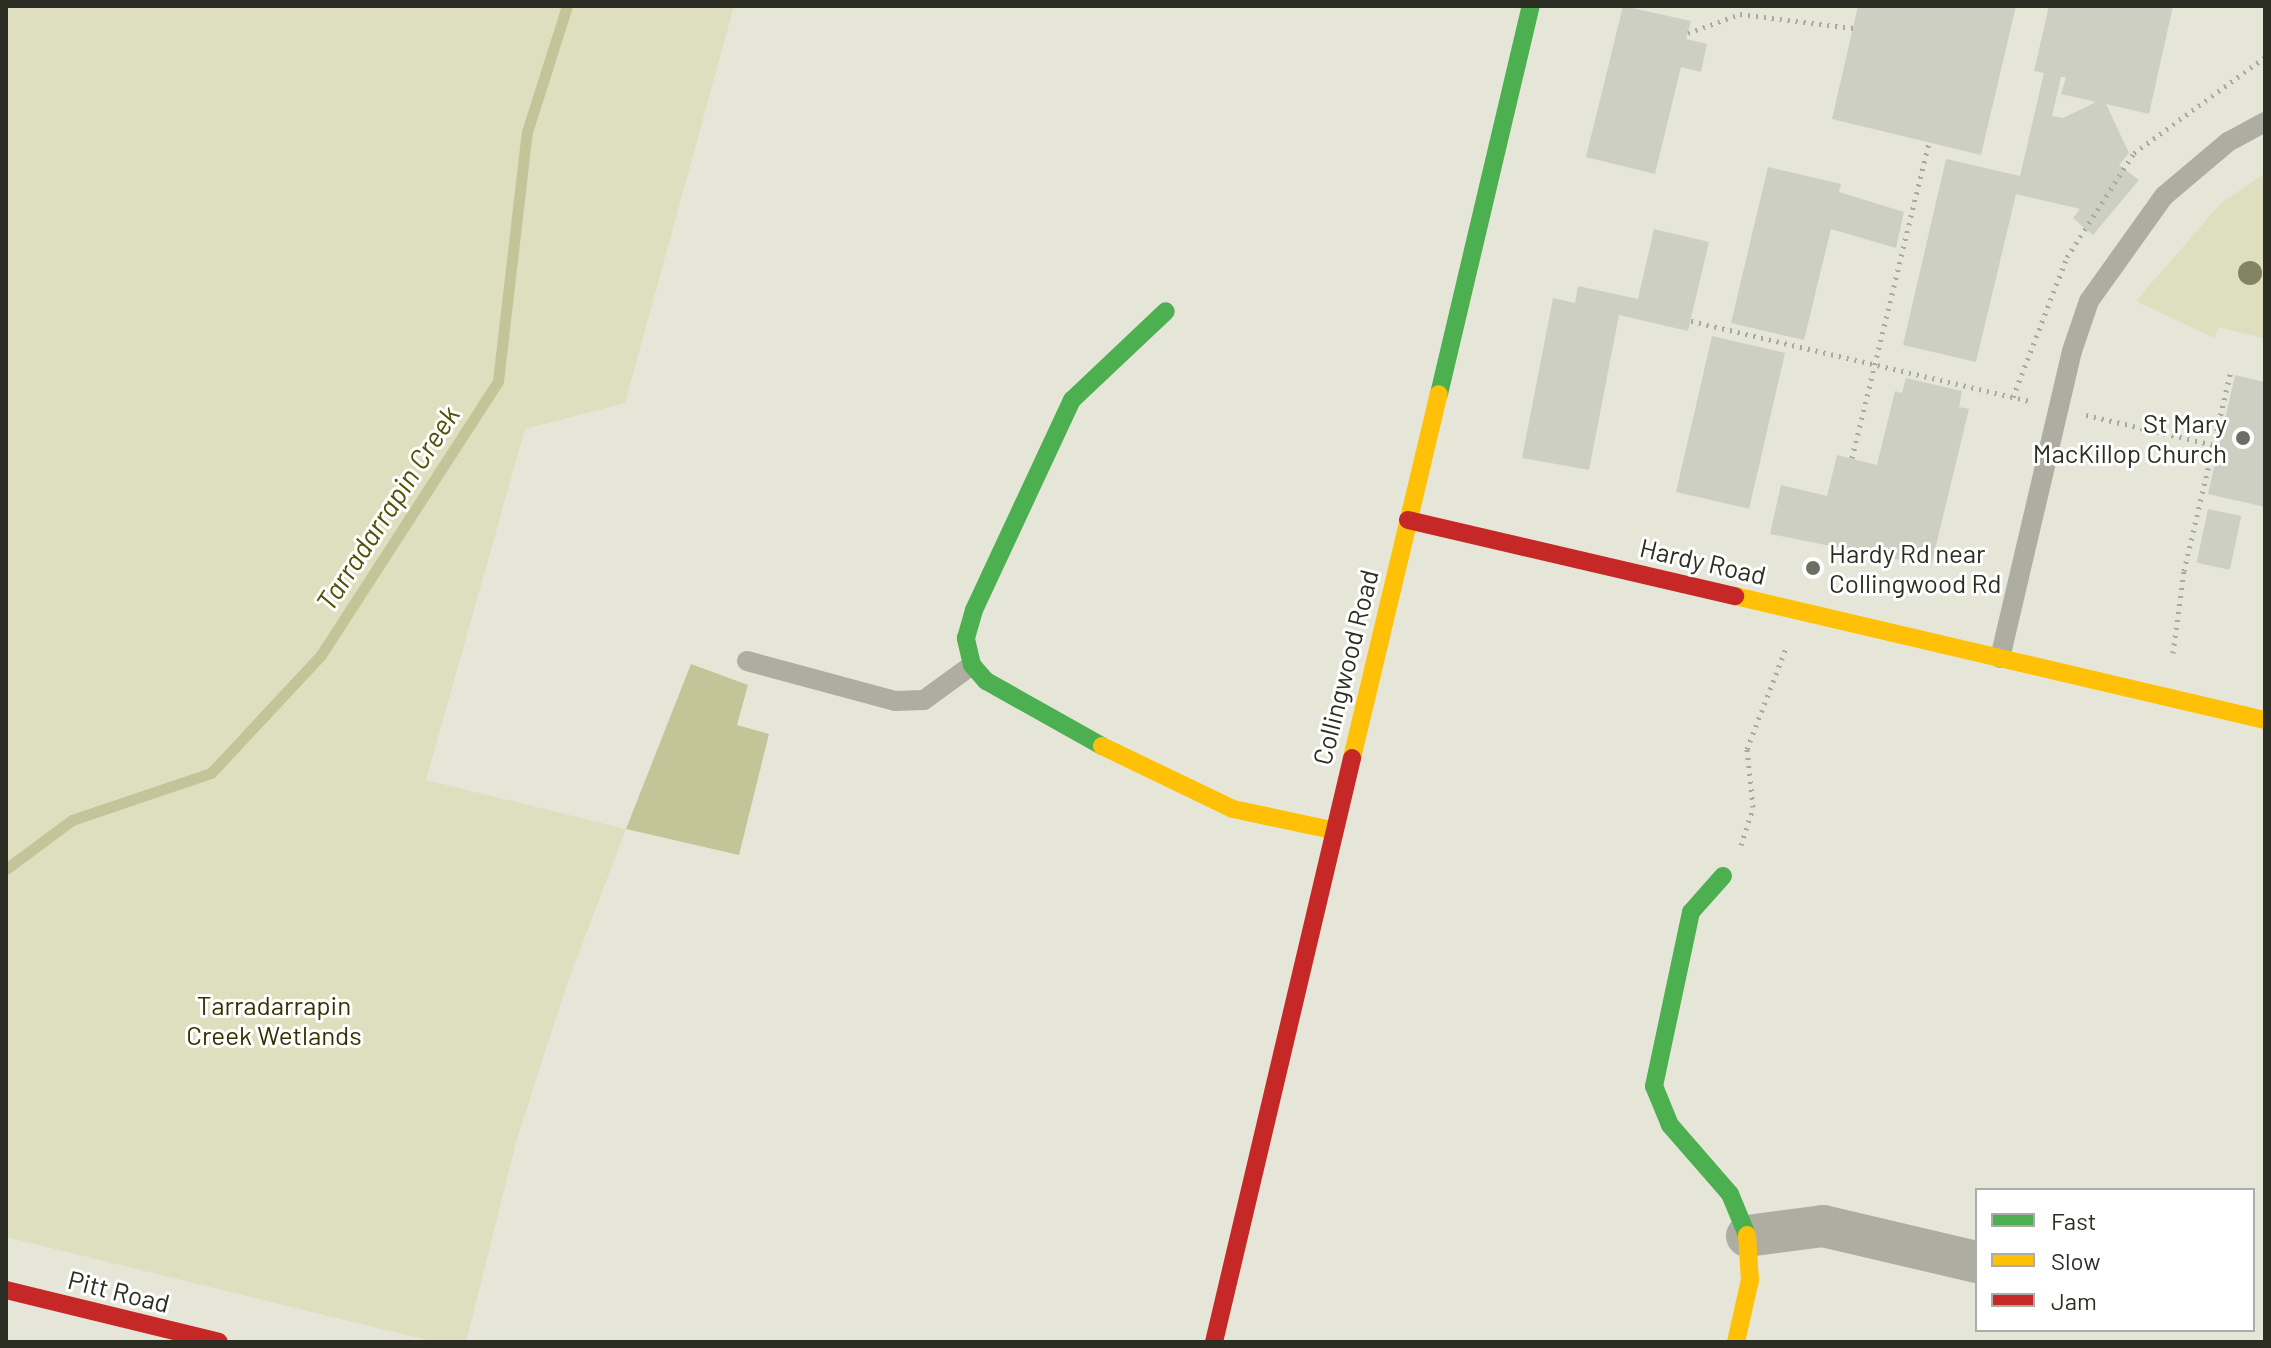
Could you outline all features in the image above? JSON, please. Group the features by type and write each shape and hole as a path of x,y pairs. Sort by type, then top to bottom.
{"street":[{"name":"Collingwood Road","path":"1214,1342 1332,830 1531,6"},
{"path":"1166,311 1072,400 974,610 966,638 972,665 986,681 1058,725 1233,809 1332,830"},
{"name":"Hardy Road","path":"1408,520 2265,720"},
{"path":"1723,876 1691,912 1659,1044 1654,1086 1670,1125 1730,1194 1747,1236 1750,1280 1736,1342"},
{"path":"1747,1236 1823,1226 1975,1262"},
{"name":"Pitt Road","path":"6,1290 219,1342"}],"lane":[{"path":"2000,658 2059,409 2089,301 2120,253 2164,196 2228,142 2265,122"},
{"path":"747,661 895,701 924,700 972,665"}],"path":[{"path":"1752,16 1755,6"},
{"path":"1688,33 1740,14 1853,28"},
{"path":"2013,397 2067,257 2134,153 2265,57"},
{"path":"1852,458 1929,143"},
{"path":"1691,321 2214,445"},
{"path":"2173,653 2184,571 2231,370"},
{"path":"1723,876 1746,835 1753,807 1747,749 1800,610"}],"green space":[{"name":"Tarradarrapin Creek Wetlands","path":"6,6 734,6 625,403 525,429 426,780 626,829 567,984 517,1139 466,1342 435,1342 6,1237"},
{"path":"2265,173 2265,339 2219,327 2214,338 2136,301 2220,204"}],"shaded area":[{"path":"691,664 748,685 737,725 769,734 739,855 626,829"}],"building":[{"path":"1623,6 1691,21 1686,39 1707,44 1701,72 1681,67 1655,174 1586,157"},
{"path":"1858,6 2016,6 1981,155 1832,119"},
{"path":"2049,6 2173,6 2149,114 2106,104 2129,153 2119,165 2139,180 2093,235 2073,218 2080,209 2016,194 1976,362 1903,345 1946,159 2020,176 2044,73 2034,71","holes":["2061,77 2066,77 2061,94 2096,102 2063,118 2052,116"]},
{"path":"1768,167 1841,184 1839,192 1904,212 1896,248 1831,229 1804,340 1731,323"},
{"path":"1654,229 1709,242 1688,331 1619,315 1589,470 1522,458 1553,298 1575,303 1578,286 1638,299"},
{"path":"1712,336 1785,353 1749,509 1676,492"},
{"name":"St Mary MacKillop Church","path":"2235,375 2265,382 2265,507 2208,494"},
{"path":"1906,378 1962,391 1959,407 1969,409 1931,566 1770,534 1781,485 1827,496 1837,455 1877,465 1895,391 1902,393"},
{"path":"2208,509 2241,516 2230,570 2197,563"}],"waterway":[{"name":"Tarradarrapin Creek","path":"6,869 72,820 211,773 321,655 498,381 527,132 567,6"}],"traffic: fast":[{"path":"1439,394 1531,6"},
{"path":"1102,746 986,681 972,665 966,638 974,610 1072,400 1166,311"},
{"path":"1723,876 1691,912 1654,1086 1670,1125 1730,1194 1747,1235"}],"traffic: slow":[{"path":"1352,758 1439,394"},
{"path":"1735,596 2265,720"},
{"path":"1102,746 1233,809 1332,830"},
{"path":"1736,1342 1750,1280 1747,1235"}],"traffic: jam":[{"path":"1408,520 1735,596"},
{"path":"1214,1342 1352,758"},
{"path":"6,1290 219,1342"}],"place":[{"name":"St Mary MacKillop Church","path":"2243,438"},
{"name":"Hardy Rd near Collingwood Rd","path":"1813,568"}]}
